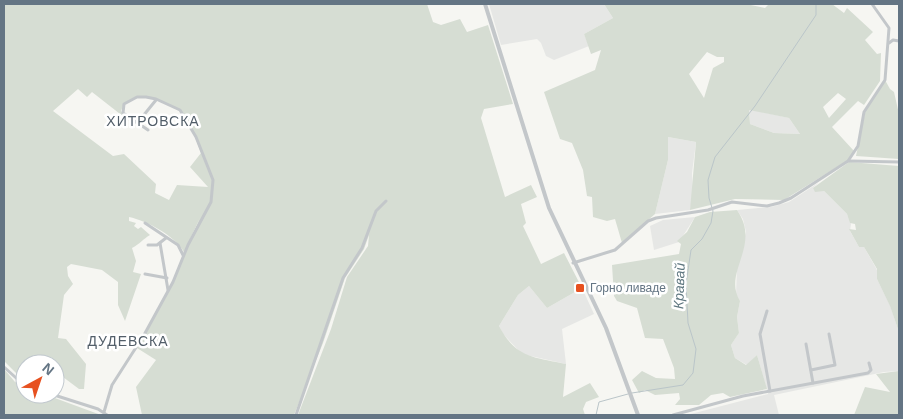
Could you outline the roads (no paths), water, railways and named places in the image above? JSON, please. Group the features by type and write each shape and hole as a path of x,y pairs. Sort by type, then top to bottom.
{"street":[{"path":"485,4 549,208 573,263 606,328 638,415"},
{"path":"573,263 615,250 648,221 656,218 708,210 732,202 767,206 779,203 791,198 848,161 858,146 864,112 885,80 890,28 872,4"},
{"path":"888,44 893,40 899,41"},
{"path":"104,412 108,406 112,385 144,335 168,291 211,202 213,180 196,137 180,110 156,99 137,97 124,104 124,113 148,130"},
{"path":"136,122 156,99"},
{"path":"848,161 899,162"},
{"path":"296,415 329,324 343,278 362,248 376,211 386,201"},
{"path":"145,223 178,245 184,256"},
{"path":"148,245 160,243 166,238"},
{"path":"160,243 168,291"},
{"path":"145,274 167,279"},
{"path":"767,311 760,334 770,391"},
{"path":"810,370 835,366 829,334"},
{"path":"806,344 813,383"},
{"path":"672,415 770,391 868,373 871,370 869,364"},
{"path":"4,367 15,377"},
{"path":"65,398 104,412 107,415"}],"waterway":[{"name":"Кравай","path":"632,393 683,385 693,373 696,349 688,323 686,284 691,250 702,239 711,223 713,211 709,198 708,180 715,157 755,106 816,15 816,4"},
{"name":"Кравай","path":"596,415 599,402 628,394"}],"place":[{"name":"Горно ливаде","path":"580,288"}],"district":[{"name":"ХИТРОВСКА","path":"153,121"},
{"name":"ДУДЕВСКА","path":"128,341"}]}
